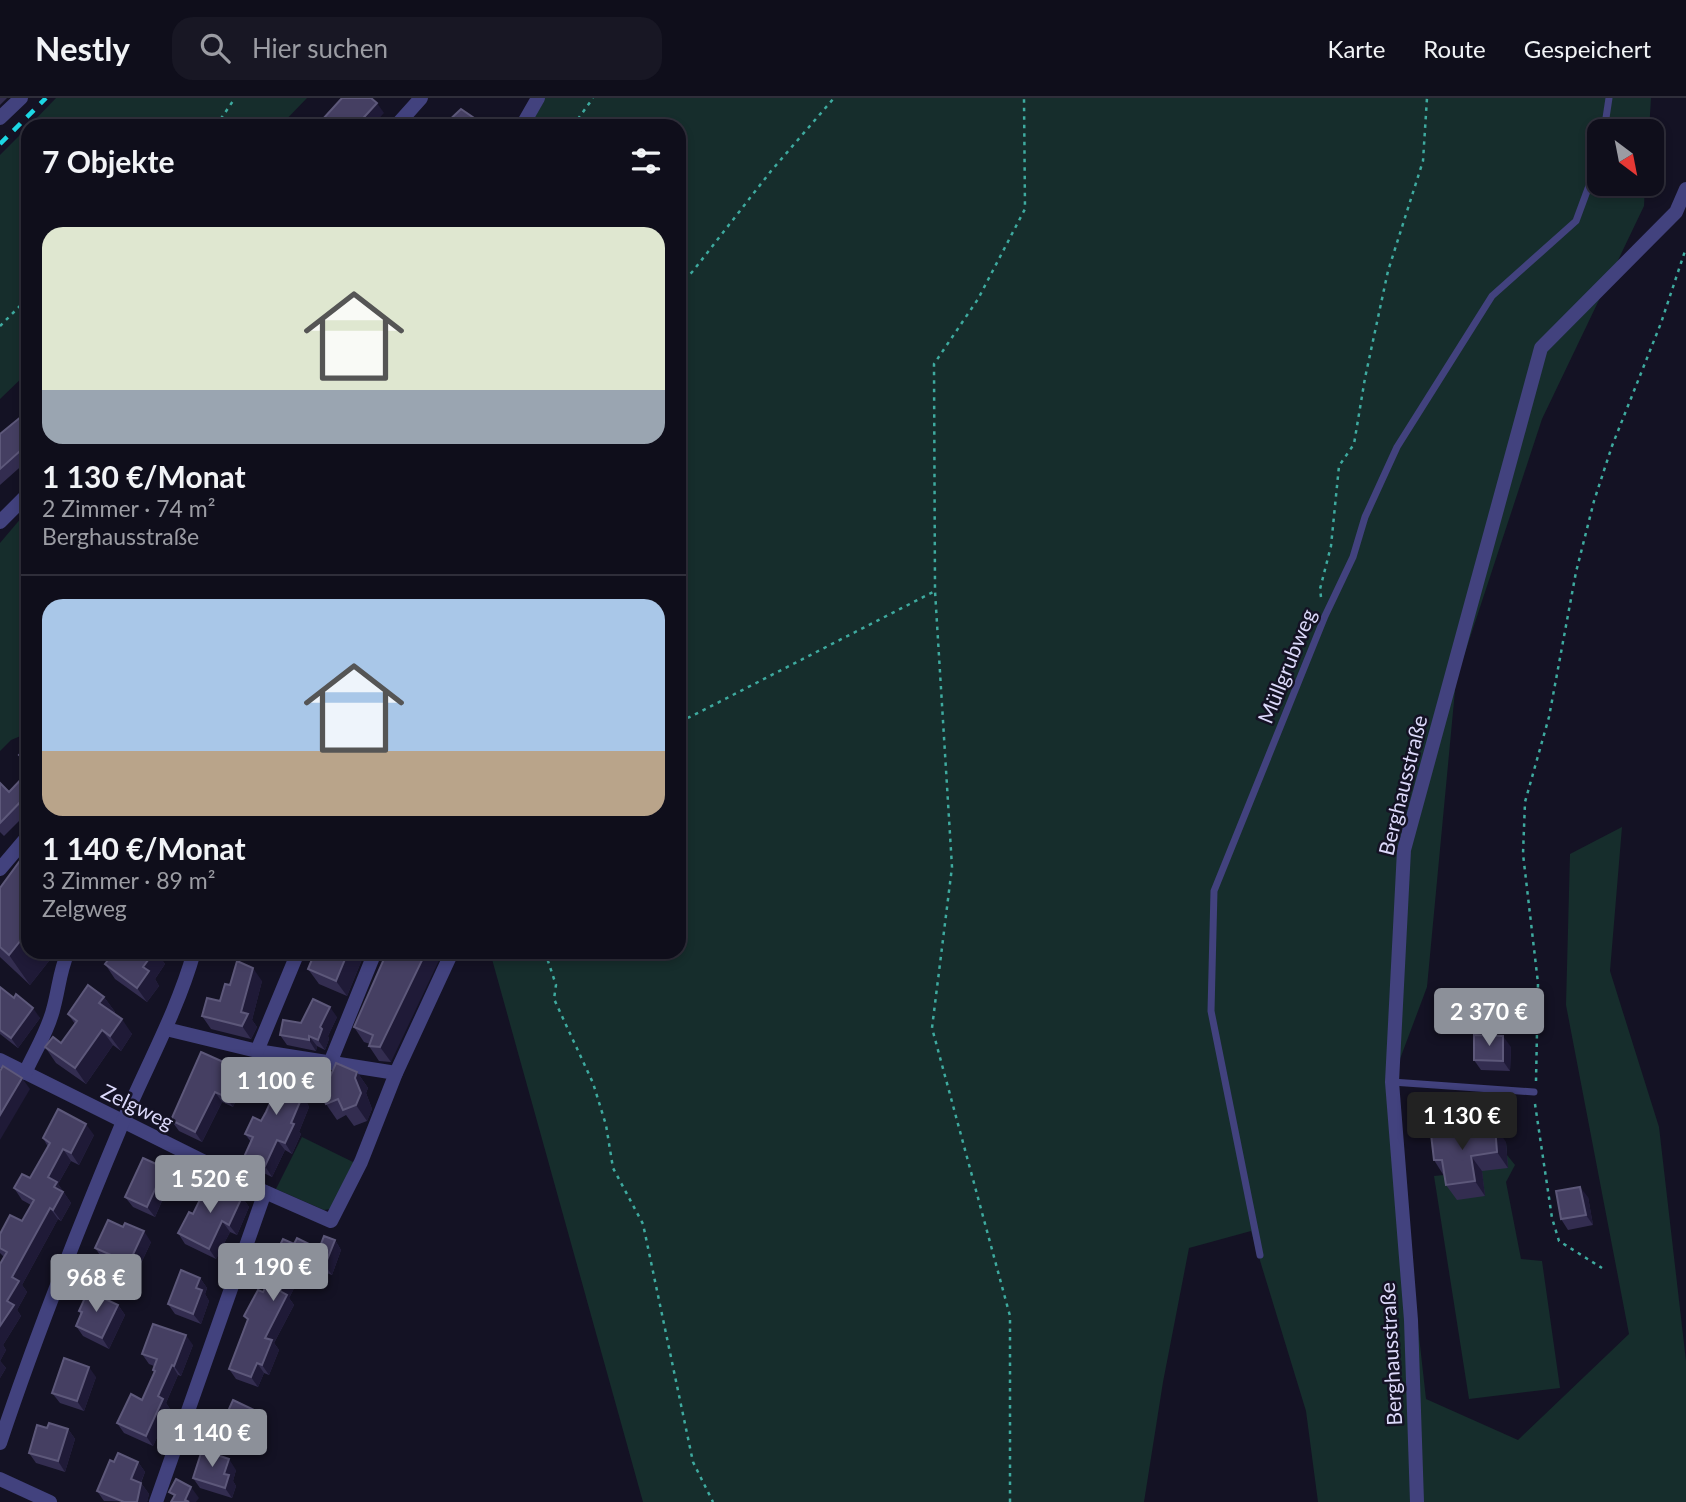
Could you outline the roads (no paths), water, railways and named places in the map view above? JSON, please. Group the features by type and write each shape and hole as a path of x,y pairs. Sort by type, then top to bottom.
{"street":[{"path":"0,118 21,98"},
{"path":"402,119 421,98"},
{"path":"526,119 538,98"},
{"name":"Berghausstraße","path":"1416,1502 1411,1321 1392,1082 1404,850 1541,348 1676,212 1686,190"},
{"path":"0,522 21,501"},
{"path":"0,869 21,844"},
{"path":"25,1073 54,1007 58,979 65,959"},
{"path":"0,1443 27,1360 123,1122 166,1029 191,959"},
{"path":"257,1051 295,959"},
{"path":"330,1063 372,959"},
{"path":"166,1029 257,1051 396,1073 449,959"},
{"name":"Zelgweg","path":"0,1060 265,1192 331,1221 361,1162 396,1073"},
{"path":"156,1502 265,1192"},
{"path":"0,1479 50,1502"}],"lane":[{"path":"1606,119 1609,98"},
{"name":"Müllgrubweg","path":"1260,1255 1211,1011 1214,891 1321,627 1353,557 1365,517 1397,447 1492,296 1576,221 1587,191"},
{"path":"1392,1082 1534,1092"}],"railway":[{"path":"25,119 46,98"},
{"path":"0,144 21,123"}]}
